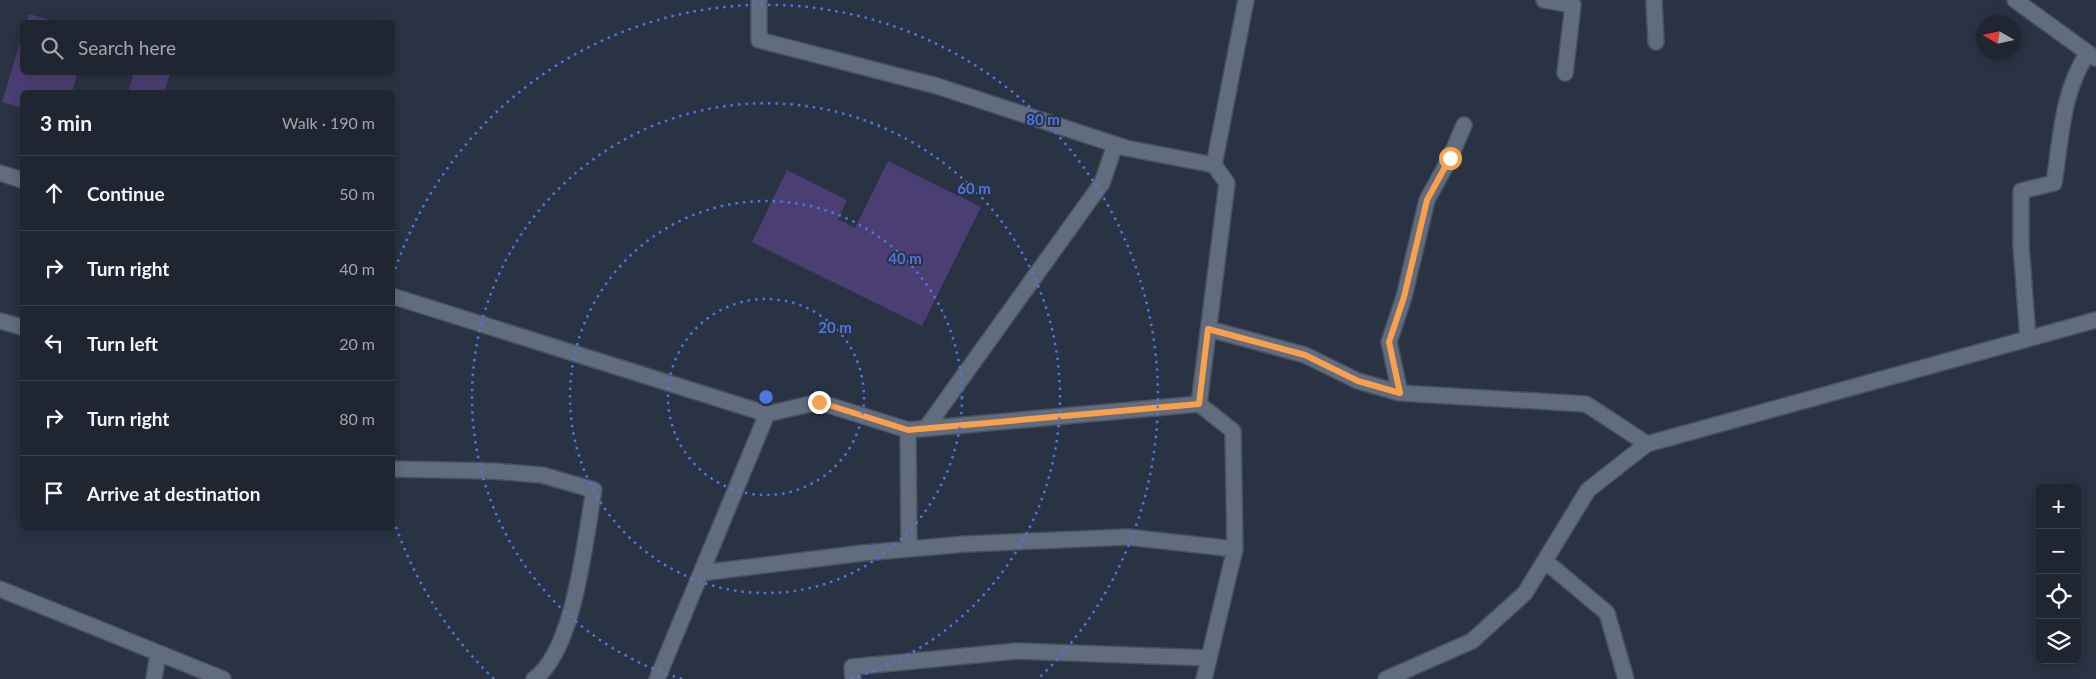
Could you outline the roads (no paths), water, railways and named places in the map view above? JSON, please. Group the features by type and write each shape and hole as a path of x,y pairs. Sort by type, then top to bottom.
{"street":[{"path":"758,0 759,40 937,86 1116,145 1214,165 1227,183 1199,404"},
{"path":"1214,165 1246,0"},
{"path":"1544,0 1573,5 1564,73"},
{"path":"1654,0 1656,42"},
{"path":"2015,0 2092,56 2079,66 2068,95 2054,183 2021,191 2021,245 2028,339"},
{"path":"1400,393 1389,342 1404,297 1427,200 1450,158 1464,125"},
{"path":"926,428 1102,183 1116,145"},
{"path":"0,173 20,179"},
{"path":"395,297 767,414 819,402 908,430 1199,404 1233,431 1234,549 1204,679"},
{"path":"1386,679 1472,641 1525,593 1588,490 1647,444 2096,320"},
{"path":"0,321 20,326"},
{"path":"1208,329 1305,355 1358,381 1400,393 1586,404 1647,444"},
{"path":"657,679 767,414"},
{"path":"908,430 909,549"},
{"path":"395,469 492,471 542,475 594,490 576,589 565,634 543,673 534,679"},
{"path":"701,573 966,544 1127,537 1234,549"},
{"path":"1545,561 1607,613 1626,679"},
{"path":"0,588 223,679"},
{"path":"853,679 852,667 1017,650 1208,658"},
{"path":"154,679 158,653"}]}
